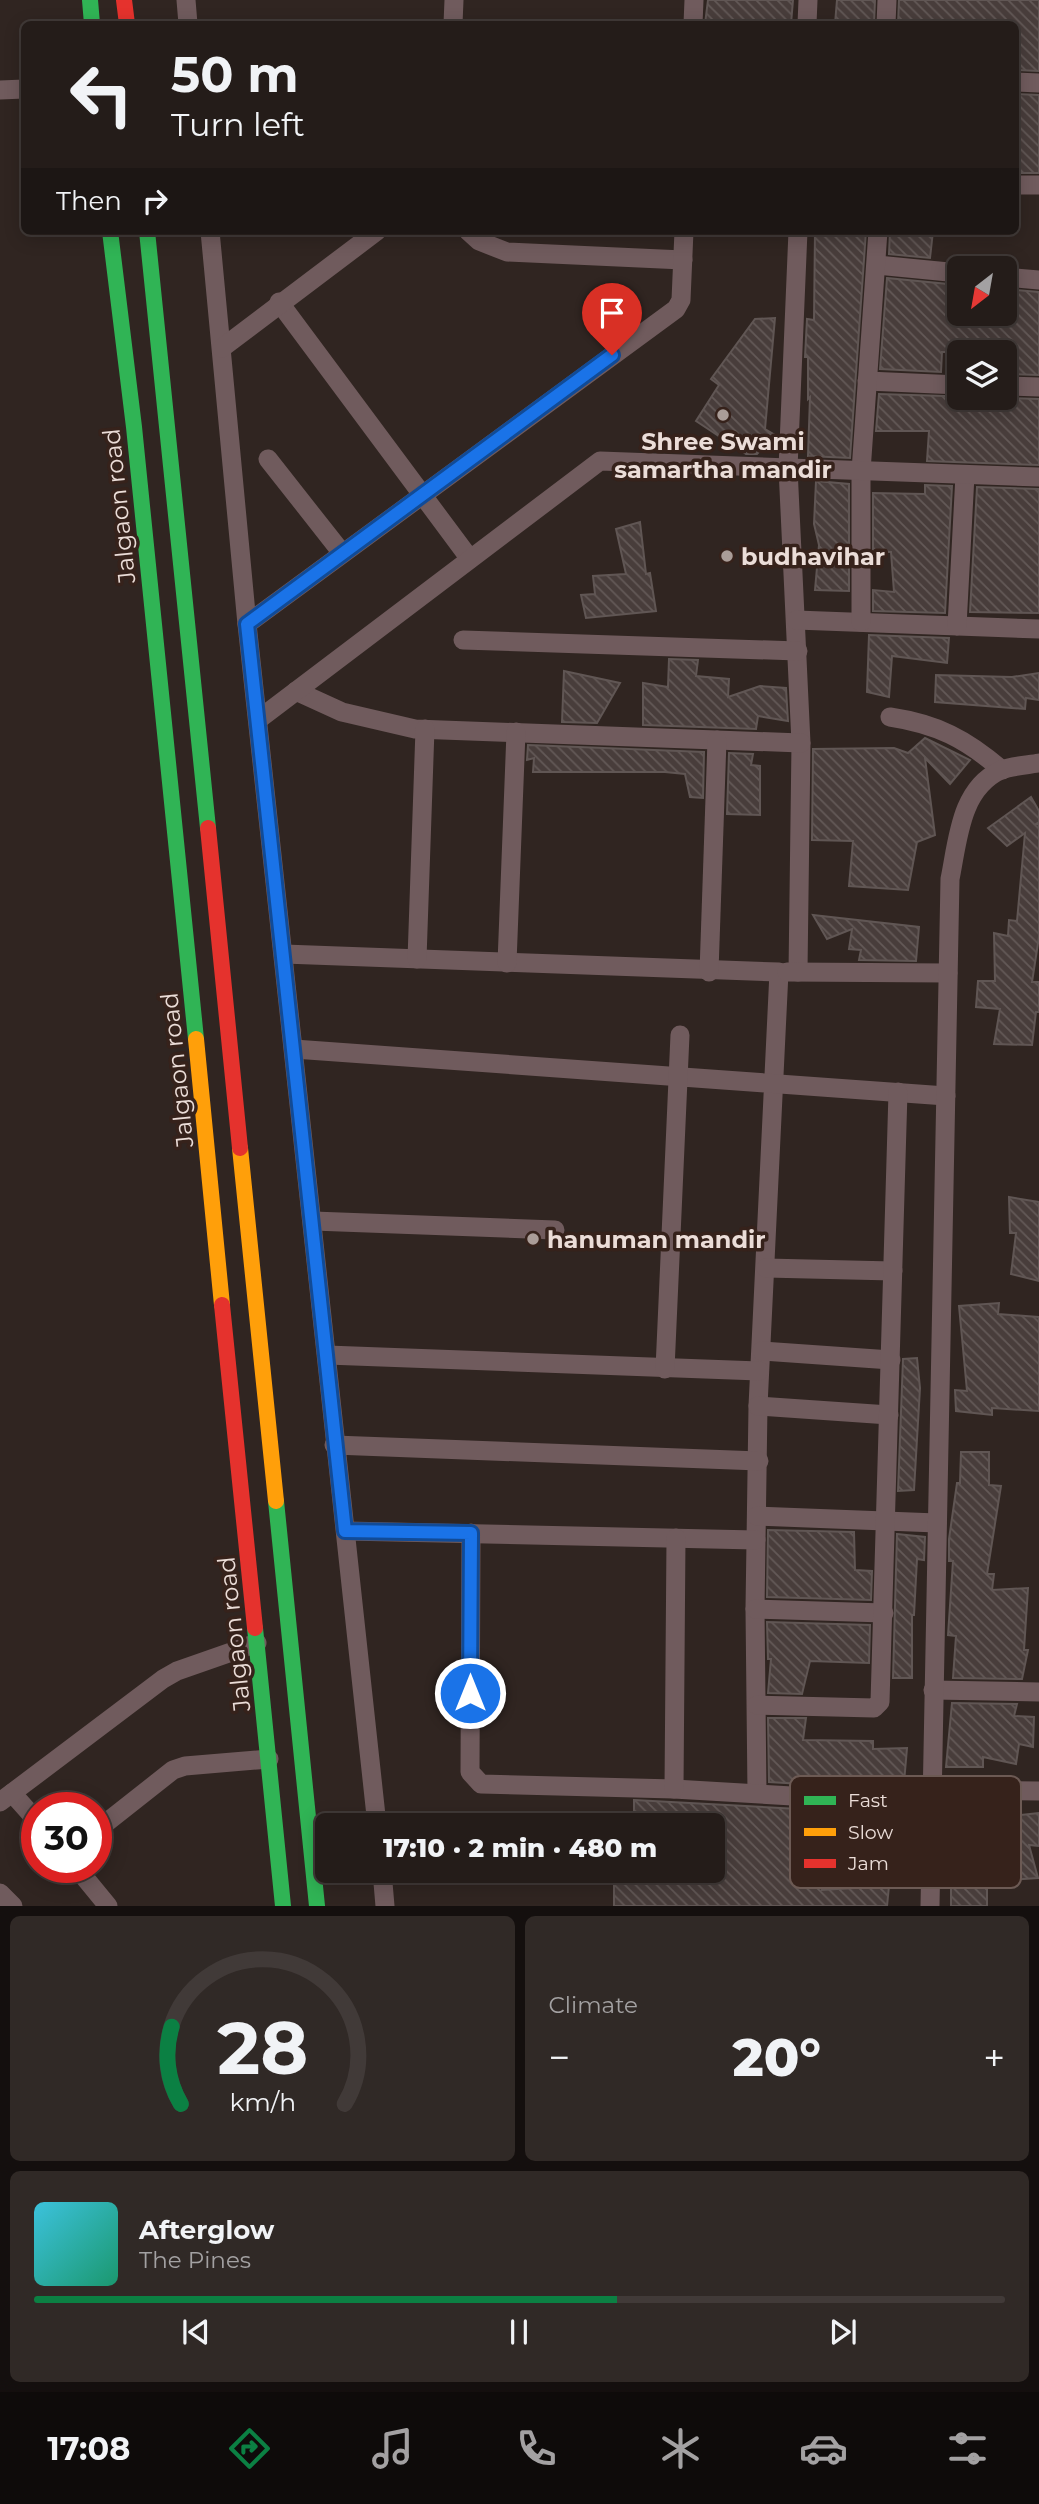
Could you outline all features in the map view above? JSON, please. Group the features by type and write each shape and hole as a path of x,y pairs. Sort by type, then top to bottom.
{"highway":[{"path":"90,0 92,21"},
{"path":"124,0 127,21"},
{"name":"Jalgaon road","path":"110,235 134,427 283,1906"},
{"path":"147,235 317,1906"}],"street":[{"path":"186,0 188,21"},
{"path":"453,21 454,0"},
{"path":"693,21 694,0"},
{"path":"807,21 808,0"},
{"path":"886,21 887,0"},
{"path":"1019,82 1039,82"},
{"path":"0,90 21,89"},
{"path":"1019,185 1039,185"},
{"path":"210,235 247,624 376,1813"},
{"path":"222,348 279,302 371,235"},
{"path":"472,235 479,241 507,252 683,260"},
{"path":"247,624 676,309 681,300 684,235"},
{"path":"757,1793 755,1609 759,1371 774,1082 789,972 801,743 789,468 798,235"},
{"path":"860,622 861,471 878,235"},
{"path":"877,265 947,272"},
{"path":"1017,278 1039,280"},
{"path":"279,302 470,559"},
{"path":"867,382 947,384"},
{"path":"1017,386 1039,387"},
{"path":"268,459 342,553"},
{"path":"258,720 600,461 1039,477"},
{"path":"957,626 965,475"},
{"path":"796,620 1039,629"},
{"path":"463,640 798,651"},
{"path":"296,691 342,712 377,722 425,729 801,743"},
{"path":"890,718 923,722 949,733 979,750 1002,770"},
{"path":"417,959 425,729"},
{"path":"507,963 516,732"},
{"path":"709,972 718,740"},
{"path":"931,1776 950,879 964,809 979,785 1002,770 1039,763"},
{"path":"284,954 709,972 948,974"},
{"path":"665,1369 680,1035"},
{"path":"295,1049 946,1096"},
{"path":"757,1705 879,1706 887,1521 898,1091"},
{"path":"313,1221 555,1230"},
{"path":"766,1268 893,1271"},
{"path":"762,1351 891,1360"},
{"path":"327,1355 759,1371"},
{"path":"758,1406 889,1415"},
{"path":"334,1445 759,1461"},
{"path":"757,1516 937,1523"},
{"path":"345,1531 756,1540"},
{"path":"471,1533 470,1772 473,1779 481,1784 790,1794"},
{"path":"674,1789 676,1538"},
{"path":"755,1609 884,1613"},
{"path":"21,1809 6,1797 163,1679 257,1643"},
{"path":"933,1690 1039,1692"},
{"path":"112,1818 173,1770 184,1766 269,1759"},
{"path":"1021,1792 1039,1791"},
{"path":"89,1883 108,1906"},
{"path":"383,1883 385,1906"},
{"path":"930,1888 930,1906"},
{"path":"0,1893 13,1906"}],"building":[{"path":"708,0 793,0 791,21 705,21"},
{"path":"837,0 875,0 874,21 835,21"},
{"path":"899,0 1039,0 1039,71 1019,70 1019,21 898,21"},
{"path":"1019,94 1039,95 1039,173 1019,173"},
{"path":"815,235 866,235 850,458 808,456 810,397 808,399 808,357 805,357 807,319 814,320"},
{"path":"890,235 933,235 930,258 889,254"},
{"path":"887,278 947,284 947,326 1017,326 1017,290 1039,292 1039,375 1017,374 1017,340 947,340 947,352 942,352 941,372 880,369"},
{"path":"775,318 765,429 775,435 757,454 746,454 696,421 719,385 711,379 755,319"},
{"path":"879,394 947,396 947,410 1017,410 1017,398 1039,399 1039,465 927,461 929,431 876,431"},
{"path":"816,481 849,484 849,591 815,590 819,545 814,524"},
{"path":"925,485 952,486 945,613 873,611 873,590 894,592 891,552 873,551 873,493 925,494"},
{"path":"977,487 1039,489 1039,613 970,612"},
{"path":"640,522 646,574 650,573 656,611 586,618 581,595 595,594 593,576 626,574 616,529"},
{"path":"869,635 949,638 947,663 892,656 889,697 867,692"},
{"path":"669,659 698,660 696,676 729,679 728,697 760,686 786,688 788,721 758,716 756,729 643,725 643,683 668,687"},
{"path":"564,671 620,683 597,723 562,722"},
{"path":"1039,673 1039,700 1026,698 1025,709 935,702 936,675 1012,677"},
{"path":"925,738 970,760 950,784 925,758 935,835 917,842 908,890 849,886 853,841 812,840 813,749 894,748 908,753"},
{"path":"528,745 704,752 703,798 690,797 685,774 533,772 534,758 527,760"},
{"path":"729,753 753,754 751,765 760,766 760,815 727,814"},
{"path":"1031,797 1039,811 1039,822 1036,824 1039,824 1039,937 1032,982 1039,982 1039,1012 1036,1012 1032,1045 994,1044 1000,1009 976,1007 978,981 995,981 994,933 1008,936 1009,920 1017,921 1025,833 1007,846 988,828"},
{"path":"813,915 919,927 916,961 859,960 861,950 849,949 852,929 827,939"},
{"path":"1009,1197 1039,1202 1039,1281 1011,1274 1016,1233 1010,1233"},
{"path":"999,1303 998,1314 1039,1317 1039,1411 992,1408 992,1415 956,1411 955,1390 967,1391 959,1306"},
{"path":"917,1358 920,1388 914,1490 898,1491 903,1359"},
{"path":"961,1452 989,1452 989,1485 1001,1486 987,1574 994,1574 992,1590 1028,1588 1024,1650 1028,1650 1022,1679 953,1678 956,1636 948,1635 953,1561 949,1561 949,1539 957,1483 960,1483"},
{"path":"768,1530 854,1532 855,1570 872,1571 871,1600 767,1597"},
{"path":"897,1534 925,1537 924,1560 917,1559 912,1615 912,1678 893,1678"},
{"path":"767,1622 870,1625 869,1663 810,1661 802,1694 768,1693 771,1659 768,1659"},
{"path":"952,1703 1017,1704 1014,1716 1034,1717 1033,1747 1019,1744 1016,1764 983,1757 983,1767 946,1767"},
{"path":"768,1718 806,1718 803,1740 873,1741 873,1749 907,1748 905,1776 790,1776 790,1783 769,1782"},
{"path":"634,1800 790,1809 790,1888 889,1888 887,1906 614,1906 614,1883 725,1883 725,1813 634,1813"},
{"path":"1039,1813 1039,1846 1029,1845 1038,1878 1021,1879 1021,1815"},
{"path":"951,1888 987,1888 987,1906 951,1906"}],"traffic: fast":[{"path":"90,0 92,21"},
{"path":"110,235 134,427 196,1039"},
{"path":"147,235 208,828"},
{"path":"276,1501 317,1906"},
{"path":"255,1628 283,1906"}],"traffic: slow":[{"path":"196,1039 222,1305"},
{"path":"240,1148 276,1501"}],"traffic: jam":[{"path":"124,0 127,21"},
{"path":"208,828 240,1148"},
{"path":"222,1305 255,1628"}],"place":[{"name":"Shree Swami samartha mandir","path":"723,415"},
{"name":"budhavihar","path":"727,556"},
{"name":"hanuman mandir","path":"533,1239"}],"route":[{"path":"470,1693 471,1533 345,1531 247,624 612,355"}]}
